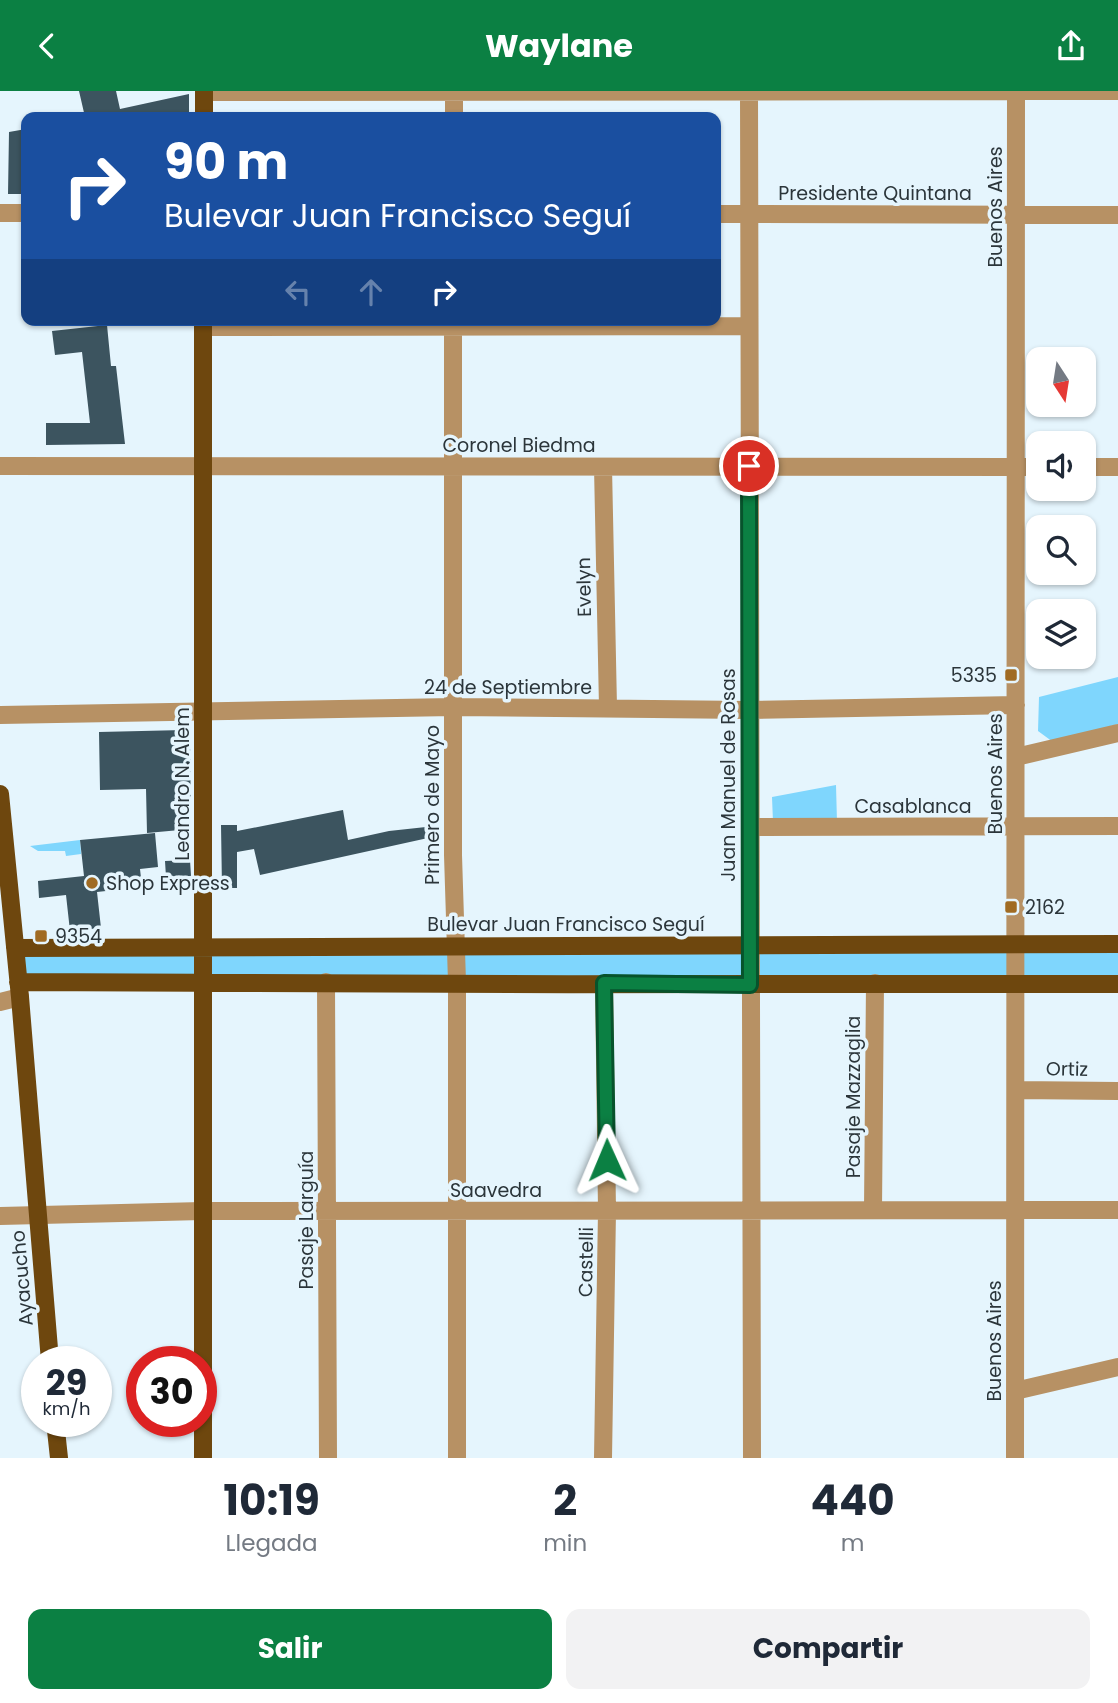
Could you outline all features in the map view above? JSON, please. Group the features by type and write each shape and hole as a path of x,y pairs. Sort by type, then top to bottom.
{"main road":[{"path":"204,92 204,112"},
{"name":"Leandro N. Alem","path":"203,1458 204,326"},
{"name":"Ayacucho","path":"0,794 49,1346"},
{"name":"Bulevar Juan Francisco Seguí","path":"15,948 1118,944"},
{"path":"19,990 205,983 326,982 1118,984"},
{"path":"56,1437 58,1458"}],"street":[{"name":"Juan Manuel de Rosas","path":"749,91 752,1458"},
{"name":"Buenos Aires","path":"1015,1458 1016,91"},
{"path":"204,92 1118,91"},
{"path":"454,92 454,112"},
{"path":"0,213 21,213"},
{"name":"Presidente Quintana","path":"721,214 1118,215"},
{"name":"Primero de Mayo","path":"453,326 457,1458"},
{"path":"721,326 749,326"},
{"name":"Coronel Biedma","path":"0,466 1026,467"},
{"name":"Evelyn","path":"603,467 608,707"},
{"path":"1096,467 1118,467"},
{"name":"24 de Septiembre","path":"0,715 453,707 749,710 1016,705"},
{"path":"1016,757 1118,733"},
{"name":"Casablanca","path":"750,827 1118,827"},
{"name":"Pasaje Larguía","path":"326,982 328,1458"},
{"name":"Castelli","path":"603,1458 607,1211 604,983"},
{"name":"Pasaje Mazzaglia","path":"873,1210 875,983"},
{"path":"0,1003 19,990"},
{"name":"Ortiz","path":"1016,1090 1118,1091"},
{"name":"Saavedra","path":"0,1216 202,1211 1118,1210"},
{"path":"1015,1391 1118,1367"}],"shaded area":[{"path":"1118,677 1118,724 1053,742 1038,731 1039,697"},
{"path":"836,785 837,822 773,822 772,797"},
{"path":"80,840 81,854 66,856 65,851 38,851 30,846"},
{"path":"1118,944 1118,984 18,982 15,948"}],"building":[{"path":"79,91 116,91 120,109 189,94 189,112 84,112"},
{"path":"21,130 21,194 8,194 9,132"},
{"path":"107,326 111,366 116,366 125,444 46,445 46,423 90,423 82,352 55,355 52,331"},
{"path":"184,730 190,737 191,829 147,833 146,789 100,790 99,732"},
{"path":"343,810 348,840 389,831 426,827 428,838 260,875 254,849 237,852 237,888 222,888 221,825 237,825 237,831"},
{"path":"155,833 158,867 140,869 142,887 97,892 101,928 70,931 66,895 39,898 38,881 84,876 80,840"},
{"path":"190,860 191,876 166,877 165,861"}],"place":[{"name":"5335","path":"1011,675"},
{"name":"Shop Express","path":"92,883"},
{"name":"2162","path":"1011,907"},
{"name":"9354","path":"41,936"}],"route":[{"path":"607,1160 604,983 750,985 749,466"}]}
